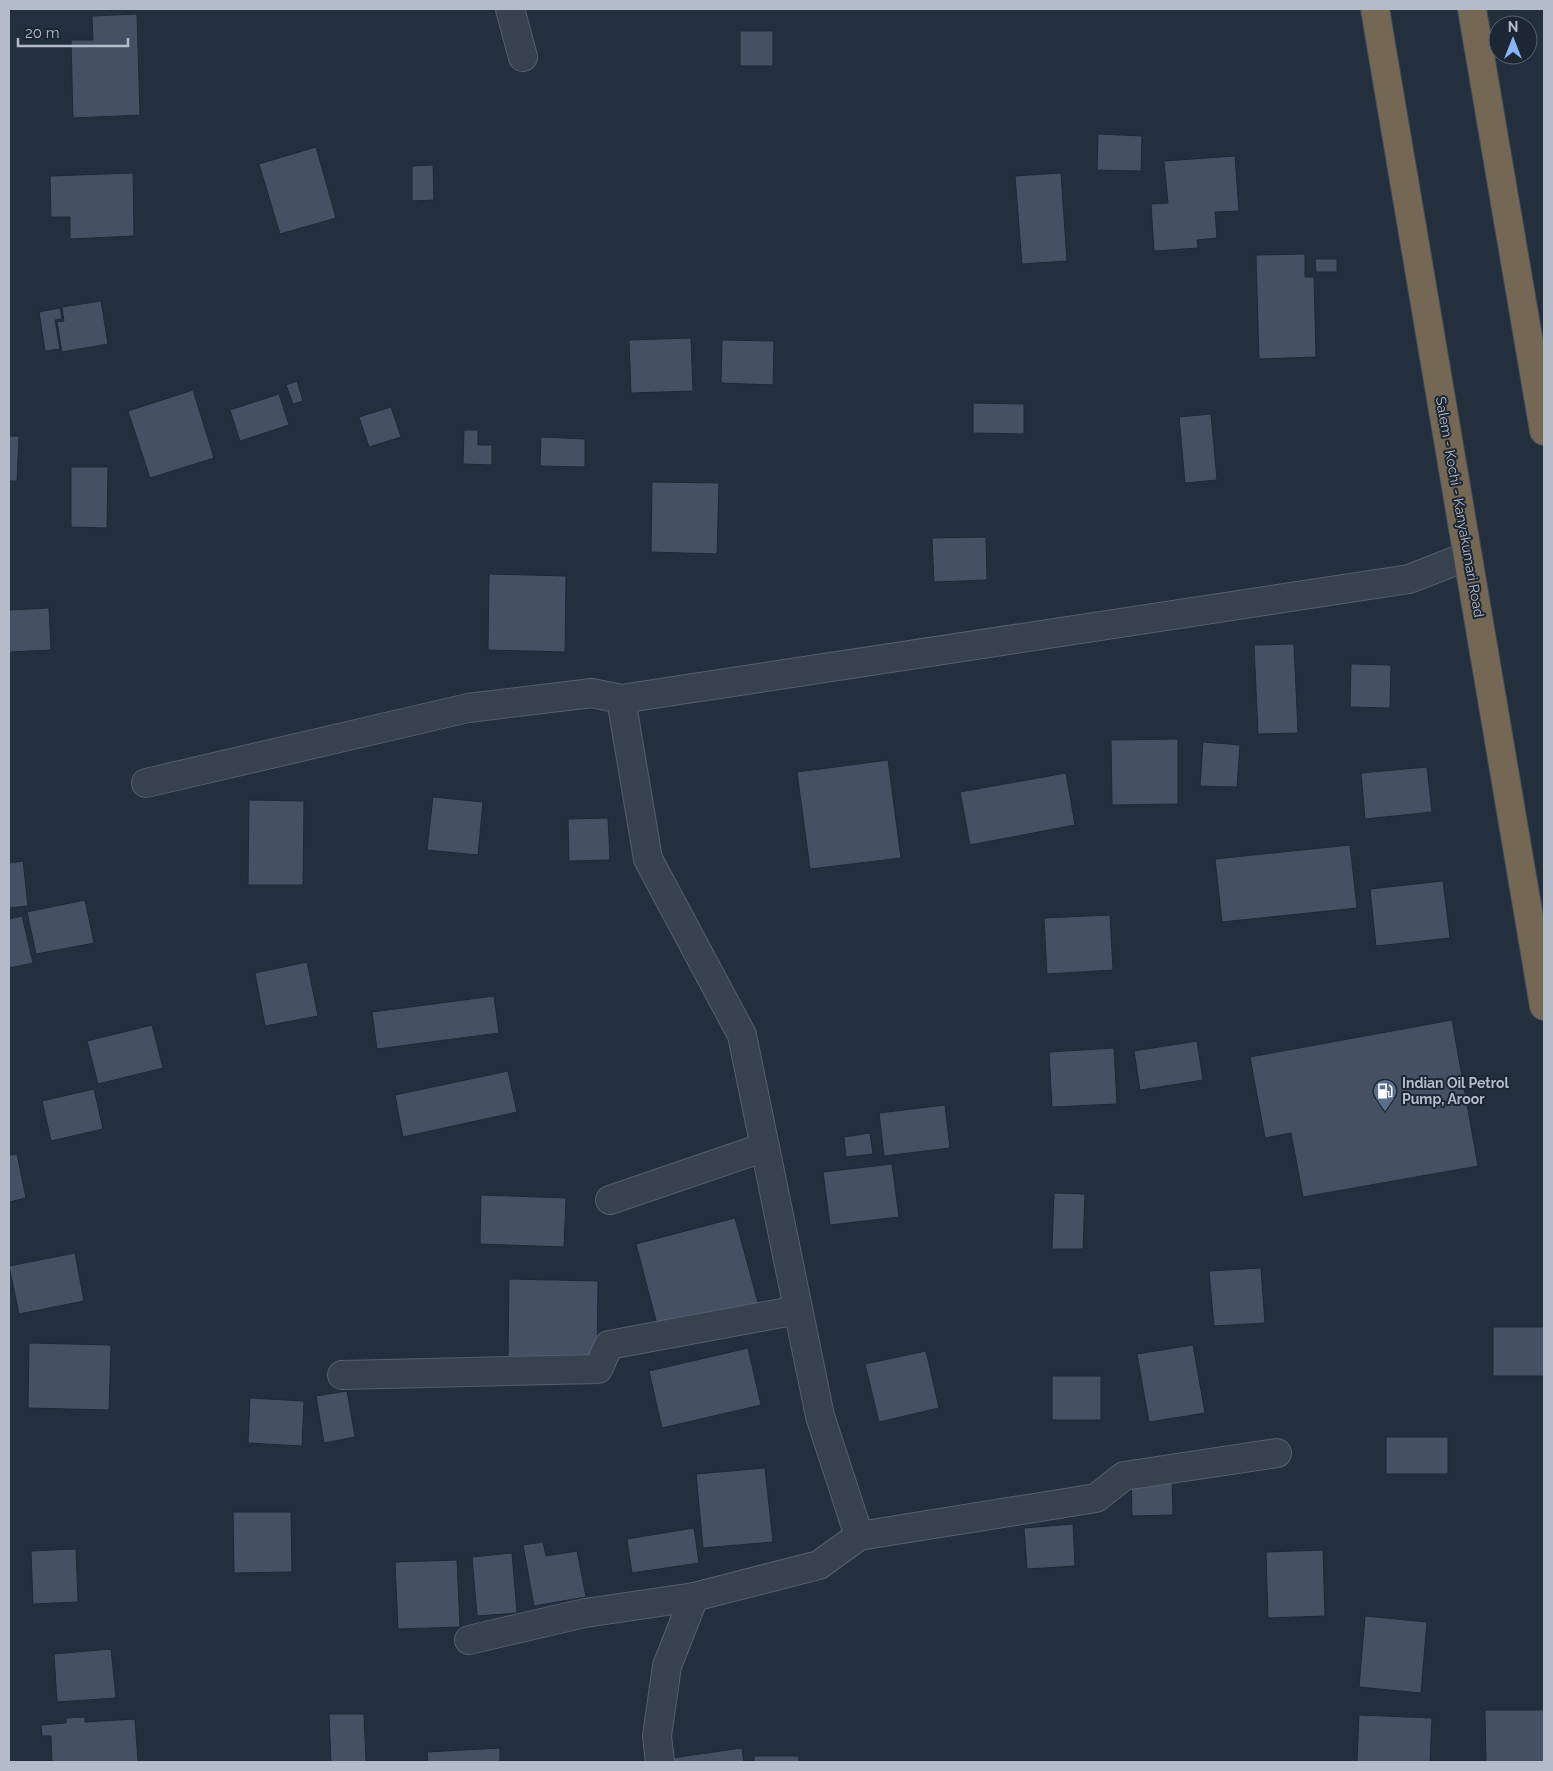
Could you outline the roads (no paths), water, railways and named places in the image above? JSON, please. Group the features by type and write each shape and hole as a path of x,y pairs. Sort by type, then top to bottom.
{"highway":[{"name":"Salem - Kochi - Kanyakumari Road","path":"1375,9 1544,1006"},
{"path":"1472,9 1544,430"}],"street":[{"path":"510,9 523,57"},
{"path":"146,783 468,708 592,692 621,699 1409,579 1468,556"},
{"path":"621,699 648,859 742,1035 820,1416 859,1536"},
{"path":"610,1200 765,1147"},
{"path":"342,1375 598,1369 609,1345 798,1310"},
{"path":"469,1640 584,1613 694,1597 819,1565 859,1536 1096,1498 1124,1476 1277,1453"},
{"path":"660,1762 657,1736 667,1666 694,1597"}],"place":[{"name":"Indian Oil Petrol Pump, Aroor","path":"1385,1112"}]}
